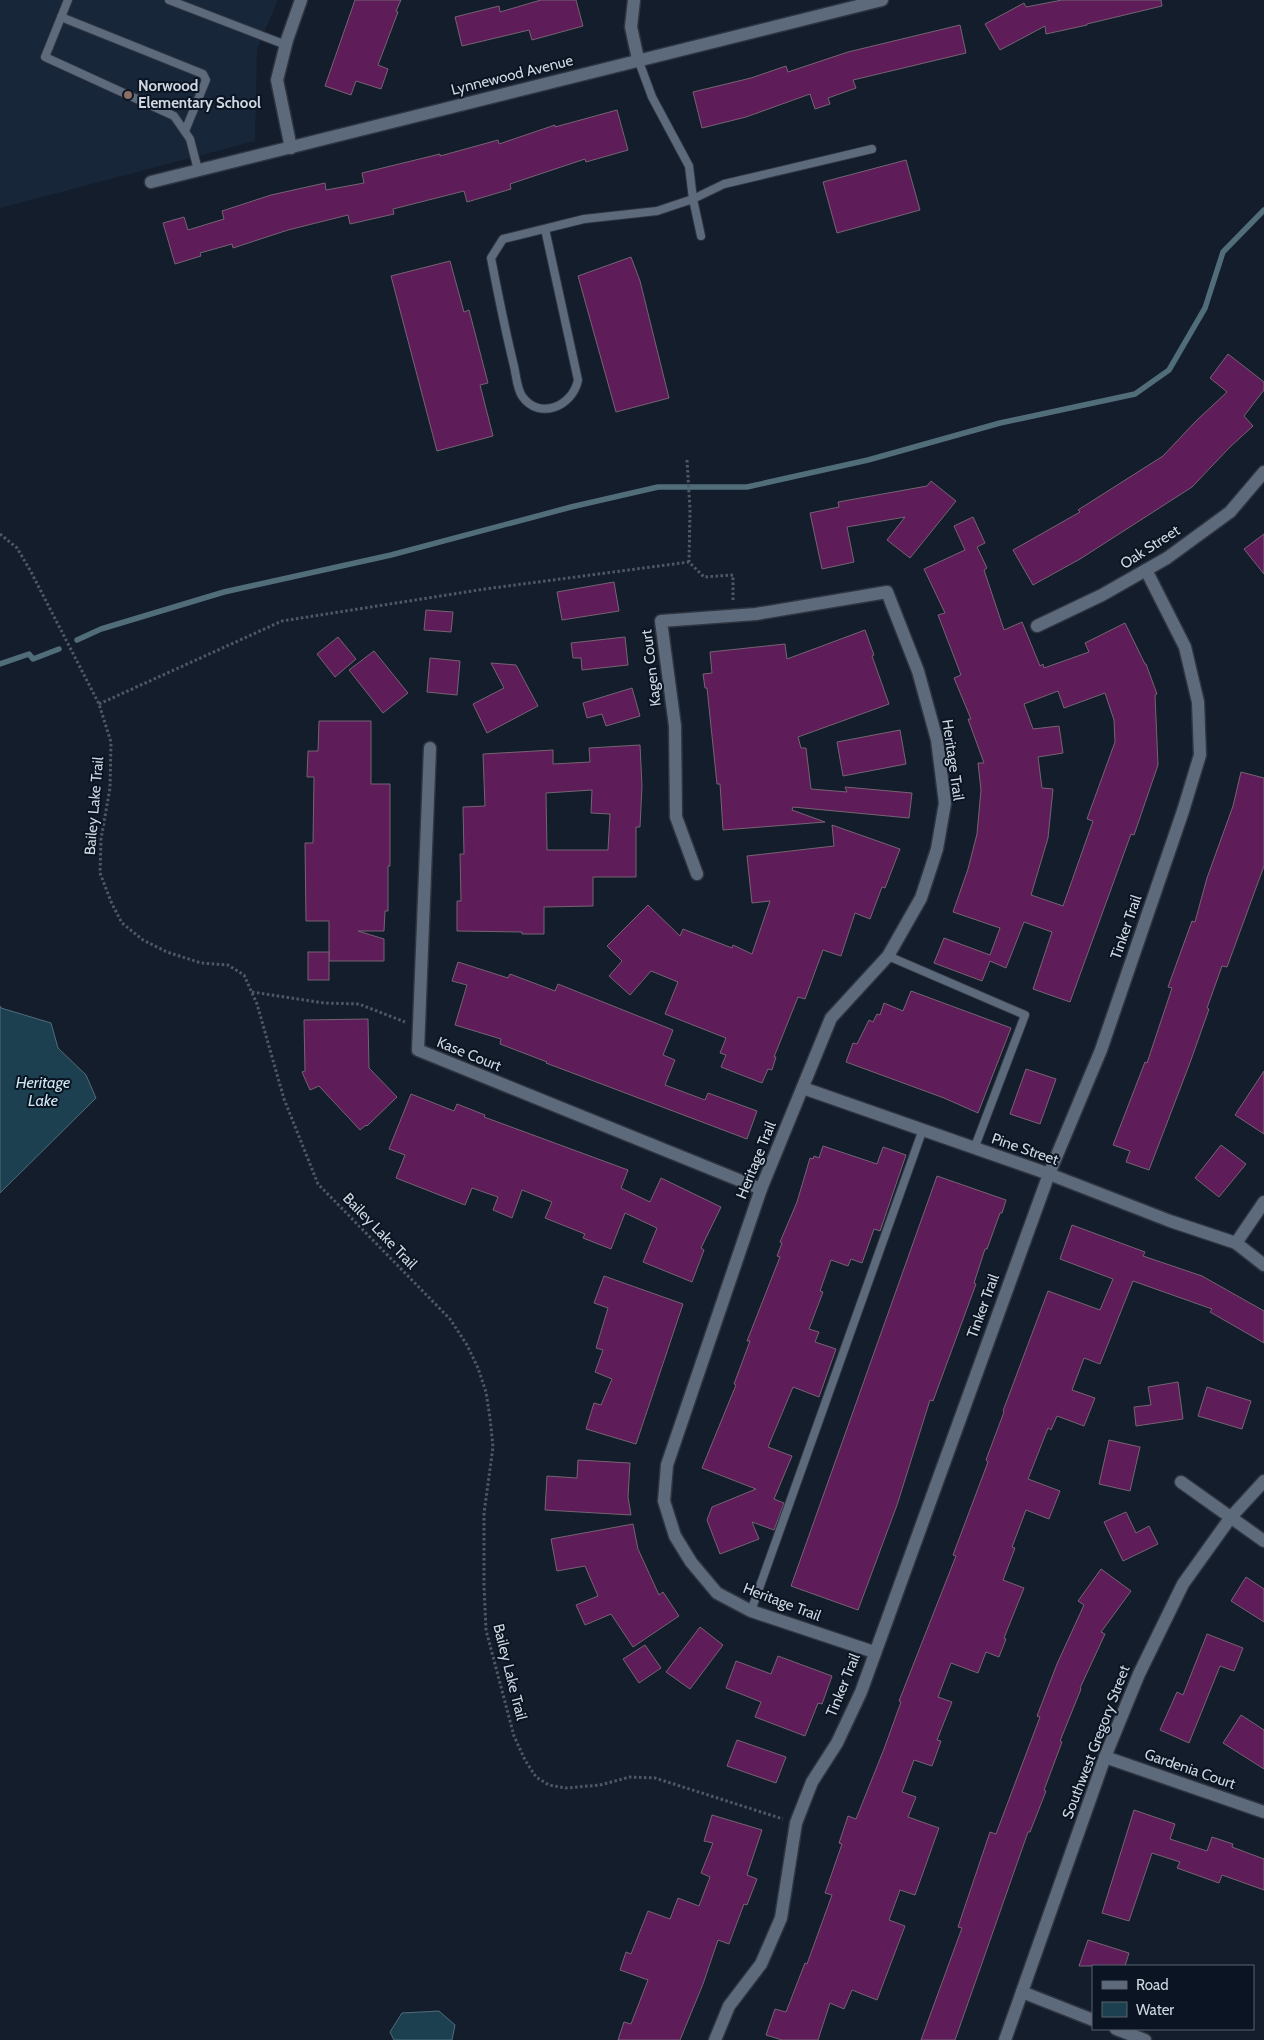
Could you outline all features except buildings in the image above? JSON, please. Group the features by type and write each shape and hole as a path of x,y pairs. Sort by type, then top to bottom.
{"street":[{"path":"291,148 277,80 301,0"},
{"path":"634,0 631,27 638,59"},
{"name":"Lynnewood Avenue","path":"151,182 638,59 882,0"},
{"name":"Oak Street","path":"1037,626 1102,595 1167,558 1230,512 1264,472"},
{"name":"Tinker Trail","path":"714,2040 729,2006 761,1964 781,1918 796,1823 812,1782 836,1743 861,1692 1049,1174 1101,1050 1183,811 1200,755 1198,702 1185,647 1146,570"},
{"name":"Kagen Court","path":"696,874 676,817 675,726 661,620 756,614 887,592"},
{"name":"Heritage Trail","path":"874,1652 751,1611 717,1593 691,1562 675,1536 664,1501 667,1465 761,1189 831,1018 888,956 921,898 938,849 946,803 937,740 918,671 887,592"},
{"name":"Kase Court","path":"430,748 418,1050 761,1189"},
{"name":"Pine Street","path":"803,1088 1049,1174 1170,1221 1236,1243 1264,1265"},
{"path":"1236,1243 1264,1202"},
{"name":"Southwest Gregory Street","path":"1005,2040 1105,1756 1139,1674 1182,1584 1230,1517 1264,1481"},
{"path":"1181,1482 1264,1541"},
{"name":"Gardenia Court","path":"1105,1756 1264,1812"},
{"path":"1022,1992 1092,2020"},
{"path":"1119,2030 1146,2040"}],"lane":[{"path":"68,0 45,57 174,116 190,139 198,170"},
{"path":"169,0 286,45"},
{"path":"61,17 203,74 206,80 185,131"},
{"path":"638,59 652,97 689,166 693,200 701,236"},
{"path":"545,228 578,380 576,390 564,404 545,409 530,405 521,395 506,334 491,258 503,239 545,228 584,218 657,211 693,200 724,184 872,149"},
{"path":"888,956 1025,1015 974,1149"},
{"path":"751,1611 923,1129"}],"path":[{"path":"687,460 690,509 690,562 704,577 733,575 733,616"},
{"name":"Bailey Lake Trail","path":"0,534 17,548 30,570 99,704 111,742 110,788 100,839 100,873 122,923 143,940 168,952 201,963 228,965 244,975 257,1004 284,1099 318,1184 450,1319 467,1345 478,1368 486,1392 493,1447 484,1513 486,1630 514,1736 525,1760 536,1777 549,1785 566,1788 600,1785 630,1777 655,1778 796,1823"},
{"path":"99,704 282,620 690,562"},
{"path":"252,992 324,1003 359,1004 419,1028"}],"shaded area":[{"name":"Norwood Elementary School","path":"0,0 278,0 257,49 255,141 0,208"}],"water":[{"name":"Heritage Lake","path":"0,1006 1,1008 51,1023 58,1048 86,1075 96,1098 0,1193"},
{"path":"439,2011 455,2025 452,2040 394,2040 390,2032 402,2013"}],"waterway":[{"path":"77,640 101,629 224,592 391,555 571,507 658,487 747,487 868,460 1000,423 1135,394 1169,370 1205,308 1223,252 1264,210"},
{"path":"0,664 29,654 33,659 59,649"}],"place":[{"name":"Norwood Elementary School","path":"128,95"}]}
